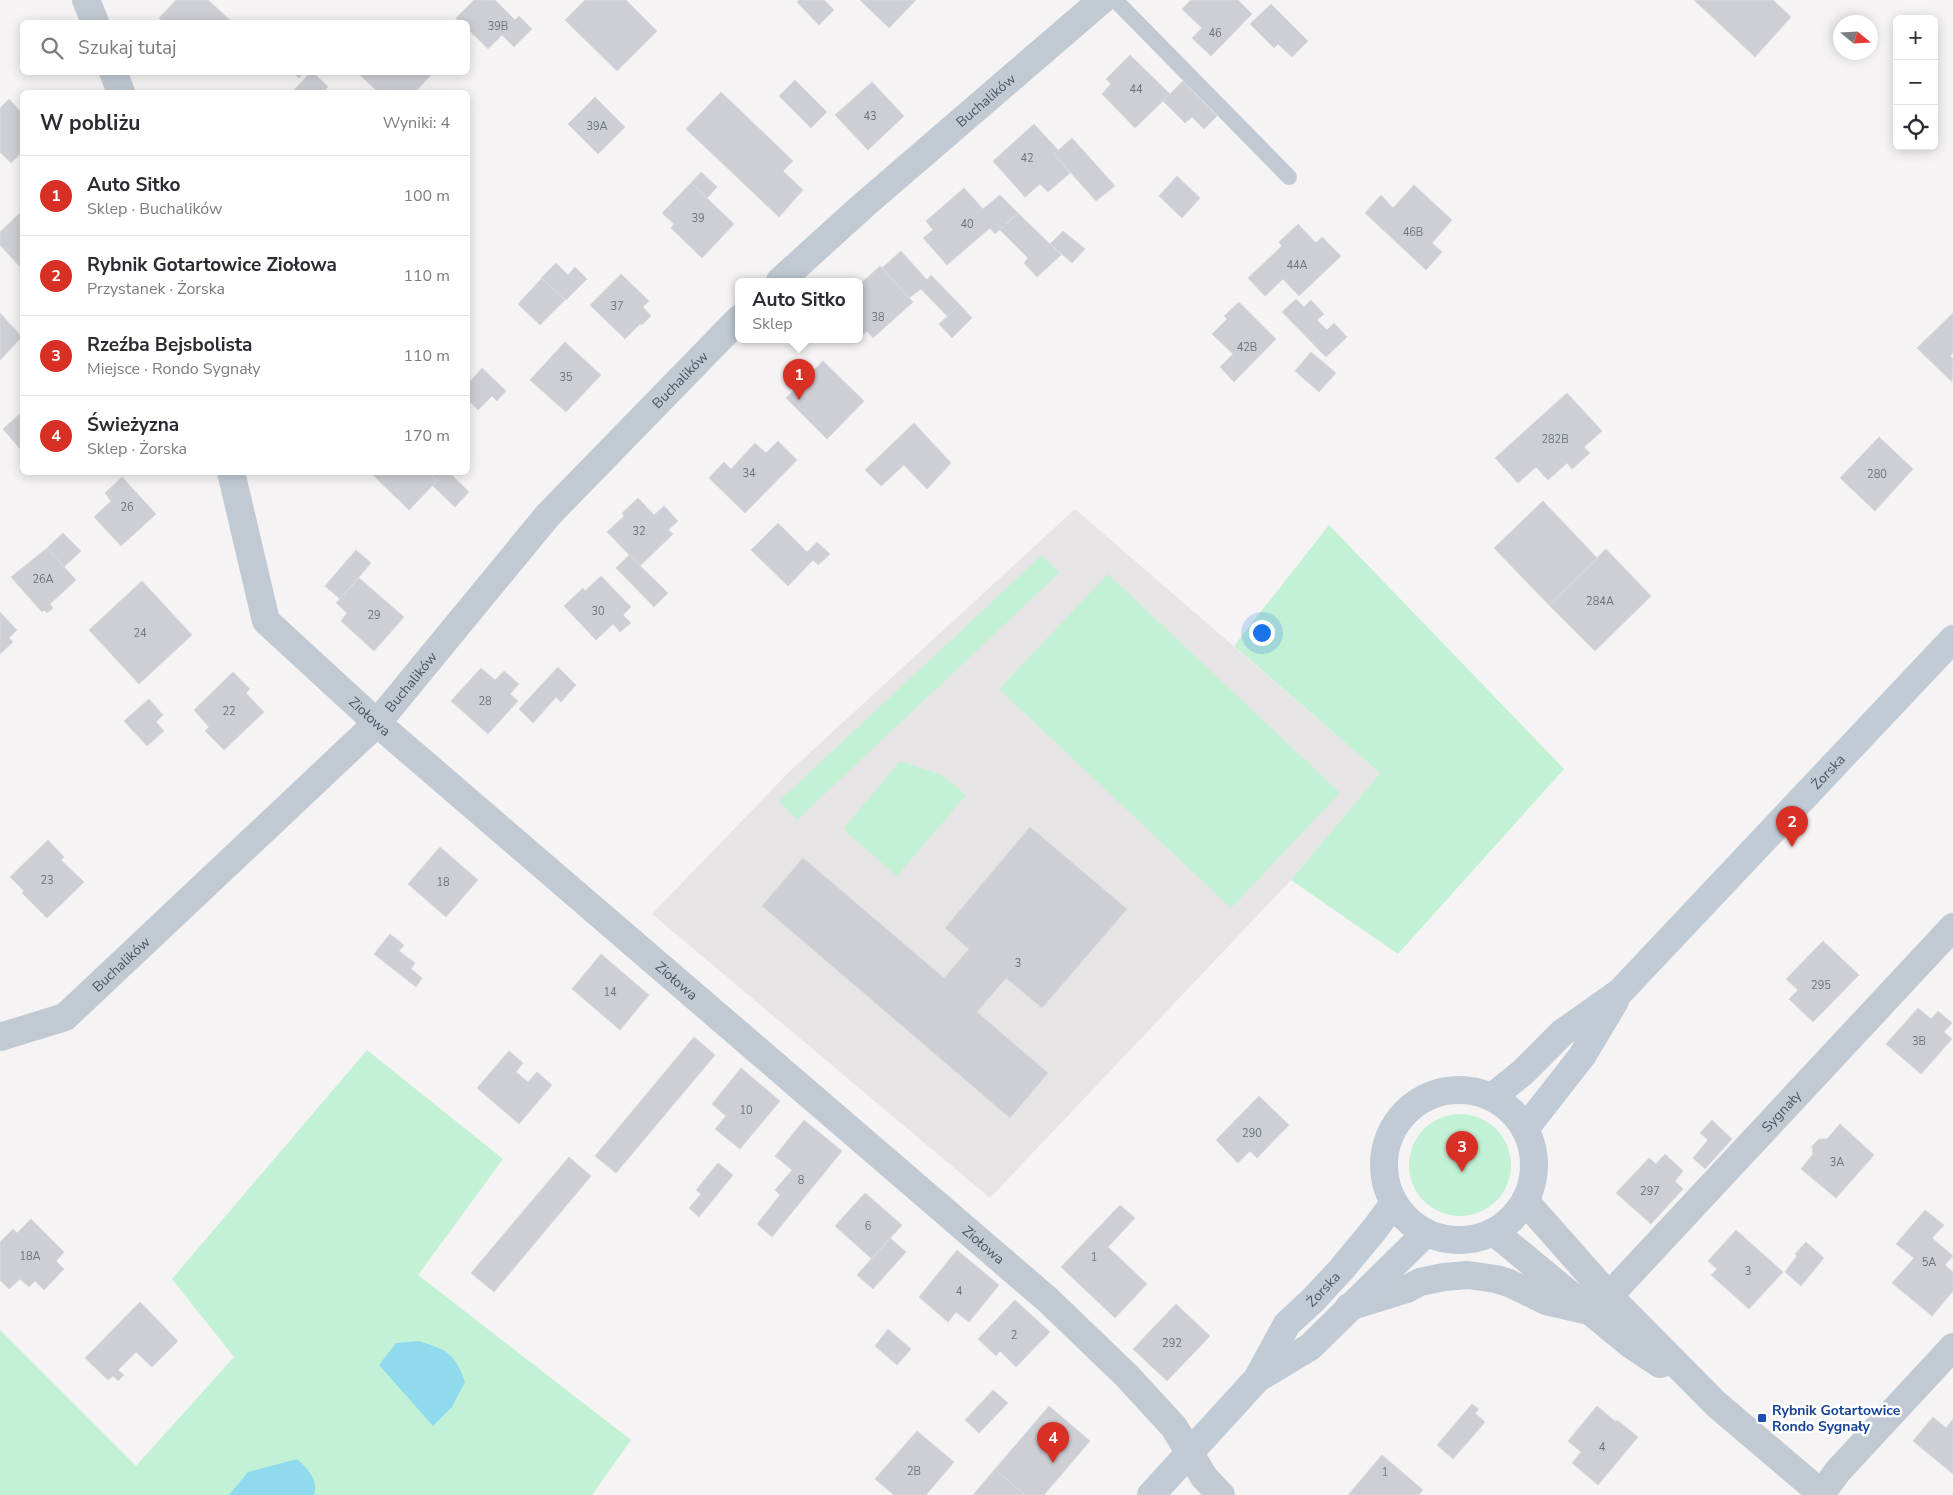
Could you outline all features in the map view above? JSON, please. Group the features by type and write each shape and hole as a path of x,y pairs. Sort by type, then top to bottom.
{"main road":[{"name":"Żorska","path":"1492,1097 1522,1073 1562,1034 1620,992 1953,639"},
{"name":"Żorska","path":"1525,1129 1582,1056 1620,992"},
{"path":"1446,1090 1469,1090 1492,1097 1508,1107 1521,1121 1525,1129 1531,1140 1535,1165 1534,1178 1525,1201 1512,1219 1494,1232 1467,1240 1439,1238 1426,1233 1407,1220 1394,1203 1385,1180 1383,1168 1390,1133 1404,1113 1423,1098 1446,1090"},
{"name":"Żorska","path":"1151,1495 1257,1378 1287,1324 1340,1271 1394,1203"},
{"name":"Żorska","path":"1257,1378 1310,1347 1426,1233"}],"street":[{"path":"86,0 93,20"},
{"name":"Buchalików","path":"783,278 865,204 1102,0"},
{"path":"114,75 120,90"},
{"name":"Buchalików","path":"0,1037 65,1017 377,723 548,515 735,323"},
{"name":"Ziołowa","path":"232,475 266,621 377,723 1048,1300 1139,1389 1174,1427 1204,1477 1221,1495"},
{"name":"Sygnały","path":"1601,1304 1953,927"},
{"path":"1525,1201 1601,1304"},
{"path":"1494,1232 1601,1304 1822,1494 1838,1471 1953,1348"},
{"name":"Żorska","path":"1349,1307 1408,1289 1420,1282 1468,1275 1496,1279 1519,1286 1546,1301 1601,1304"}],"lane":[{"path":"1115,0 1289,177"}],"shaded area":[{"path":"1075,509 1380,773 1291,880 990,1198 652,914 790,771"}],"green space":[{"path":"1329,525 1564,769 1398,954 1291,880 1380,773 1234,646"},
{"path":"1042,555 1059,573 797,820 779,801"},
{"path":"1108,574 1340,793 1231,908 999,689"},
{"path":"900,761 942,775 966,795 897,876 843,829"},
{"path":"367,1050 503,1159 418,1275 631,1440 592,1495 0,1495 0,1330 136,1466 234,1357 172,1279"},
{"path":"1460,1114 1480,1117 1489,1122 1503,1136 1508,1145 1511,1165 1508,1185 1503,1194 1489,1208 1480,1213 1460,1216 1440,1213 1431,1208 1417,1194 1412,1185 1409,1165 1412,1145 1417,1136 1431,1122 1440,1117"}],"water":[{"path":"419,1341 437,1347 449,1354 458,1365 465,1382 452,1407 433,1426 379,1365 396,1343"},
{"path":"297,1459 308,1470 313,1479 315,1484 314,1495 229,1495 248,1472"}],"building":[{"path":"176,0 208,0 230,20 162,20 159,18"},
{"path":"474,0 495,0 515,20 519,16 532,29 514,47 502,35 488,49 470,31 470,20 458,20 456,18"},
{"path":"585,0 626,0 657,31 617,71 565,20"},
{"path":"799,0 824,0 834,10 819,25 797,2"},
{"path":"860,0 916,0 889,28"},
{"path":"1191,0 1238,0 1252,14 1211,56 1192,38 1202,28 1182,9"},
{"path":"1694,0 1773,0 1791,17 1755,57"},
{"path":"1271,4 1308,41 1292,57 1278,44 1274,48 1250,24"},
{"path":"1130,55 1170,94 1135,128 1102,94 1111,84 1106,79"},
{"path":"308,75 316,75 328,87 325,90 294,90"},
{"path":"360,75 431,75 417,90 376,90"},
{"path":"795,80 827,112 811,128 779,96"},
{"path":"1183,81 1217,116 1204,129 1192,117 1185,123 1163,101"},
{"path":"872,82 904,116 868,150 835,115"},
{"path":"721,92 793,161 783,171 803,190 779,217 686,129"},
{"path":"595,97 625,127 598,154 568,124"},
{"path":"9,99 20,111 20,154 11,163 0,152 0,108"},
{"path":"1034,124 1058,150 1054,154 1070,173 1048,192 1040,184 1025,197 993,161"},
{"path":"1072,138 1115,186 1096,201 1054,154"},
{"path":"701,172 717,187 707,198 691,183"},
{"path":"1177,176 1200,198 1182,218 1159,196"},
{"path":"691,183 734,224 702,258 671,228 674,224 662,213"},
{"path":"1414,185 1452,220 1432,243 1442,252 1426,270 1365,213 1381,195 1393,208"},
{"path":"964,188 983,209 1000,195 1018,213 995,234 990,228 947,265 923,238 933,230 926,221"},
{"path":"20,213 20,267 0,245 0,232"},
{"path":"1018,213 1061,255 1037,277 1024,263 1028,258 1000,230"},
{"path":"1298,224 1316,243 1322,237 1341,256 1299,296 1283,279 1265,296 1248,278 1282,246 1279,242"},
{"path":"1063,231 1085,249 1072,263 1050,244"},
{"path":"901,251 927,280 931,275 960,305 947,316 921,289 909,298 882,268"},
{"path":"556,263 568,275 575,267 587,279 566,300 541,278"},
{"path":"880,266 913,302 873,338 867,331 863,335 863,281"},
{"path":"621,274 649,301 643,307 651,316 625,339 590,305"},
{"path":"542,278 565,300 540,325 518,304"},
{"path":"1296,299 1304,307 1311,300 1324,314 1317,320 1327,330 1334,323 1347,337 1326,357 1282,312"},
{"path":"1239,302 1276,339 1234,382 1220,367 1233,354 1212,334 1227,319 1224,316"},
{"path":"960,305 972,318 952,338 939,324"},
{"path":"0,313 20,335 20,339 0,360"},
{"path":"1953,313 1953,352 1950,356 1953,359 1952,382 1917,348"},
{"path":"565,342 601,375 566,412 530,380"},
{"path":"1311,352 1336,373 1319,392 1295,371"},
{"path":"823,361 864,401 827,439 786,398"},
{"path":"482,368 506,391 497,401 492,396 478,410 470,402 470,382"},
{"path":"1567,393 1602,431 1584,447 1590,453 1572,469 1567,463 1548,480 1536,467 1518,483 1495,458"},
{"path":"20,414 20,449 3,429"},
{"path":"914,423 951,463 927,489 904,465 881,486 865,470"},
{"path":"1879,437 1913,469 1875,511 1840,478"},
{"path":"778,441 797,460 745,513 709,478 724,462 731,469 755,443 766,453"},
{"path":"373,475 432,475 437,481 409,510"},
{"path":"432,475 452,475 469,492 455,507 433,486 437,481"},
{"path":"122,477 156,514 121,546 94,517 111,501 105,493"},
{"path":"638,498 654,515 664,506 678,521 668,530 673,534 640,566 607,532 624,516 622,513"},
{"path":"1543,501 1598,559 1549,605 1494,548"},
{"path":"778,523 807,552 817,542 830,554 818,565 813,560 788,586 751,550"},
{"path":"63,533 81,551 64,567 47,548"},
{"path":"47,548 76,580 50,604 53,608 47,613 44,610 42,612 11,577"},
{"path":"1606,549 1651,596 1595,651 1549,605"},
{"path":"356,550 371,563 340,599 325,586"},
{"path":"629,555 668,593 654,607 616,568"},
{"path":"601,576 631,607 623,615 631,623 620,632 613,624 596,640 564,606 583,588 585,591"},
{"path":"359,578 404,617 374,651 341,621 347,613 336,603"},
{"path":"142,581 192,635 139,684 89,630"},
{"path":"0,612 17,630 9,638 13,642 0,654"},
{"path":"558,667 576,685 561,702 556,697 533,723 519,709"},
{"path":"481,668 495,680 504,671 519,684 510,694 518,701 488,734 451,701"},
{"path":"233,672 250,689 246,693 264,712 224,750 205,731 209,727 194,710"},
{"path":"149,699 163,715 156,722 164,731 147,746 124,721"},
{"path":"1030,827 1127,909 1042,1008 1006,978 977,1012 1048,1073 1010,1118 762,906 803,858 944,978 969,949 945,928"},
{"path":"48,840 64,857 61,860 84,882 47,918 22,893 24,891 10,877"},
{"path":"440,847 478,880 446,917 408,884"},
{"path":"390,934 404,945 399,951 415,963 411,969 422,978 416,987 374,954"},
{"path":"1823,941 1859,975 1813,1022 1789,999 1798,990 1786,979"},
{"path":"601,954 649,995 620,1030 572,989"},
{"path":"1918,1008 1931,1019 1938,1011 1952,1023 1944,1032 1952,1039 1921,1074 1886,1044"},
{"path":"694,1037 715,1055 616,1173 595,1156"},
{"path":"509,1051 523,1063 516,1072 528,1082 537,1072 552,1085 519,1124 477,1088"},
{"path":"741,1068 780,1101 740,1149 715,1129 726,1116 712,1104"},
{"path":"1259,1096 1289,1125 1257,1158 1250,1151 1238,1163 1216,1140"},
{"path":"804,1120 842,1151 772,1237 757,1224 780,1195 775,1190 792,1170 775,1156"},
{"path":"1712,1120 1732,1139 1705,1169 1693,1158 1708,1140 1700,1133"},
{"path":"1840,1124 1874,1155 1836,1198 1801,1169 1813,1154 1812,1146 1819,1139 1827,1139"},
{"path":"1665,1154 1683,1171 1675,1181 1683,1189 1651,1224 1616,1193 1649,1158 1656,1164"},
{"path":"569,1157 591,1176 494,1292 471,1273"},
{"path":"718,1163 733,1175 699,1217 689,1208 701,1194 696,1190"},
{"path":"865,1193 902,1225 872,1259 835,1226"},
{"path":"1120,1205 1135,1218 1108,1247 1147,1284 1115,1318 1061,1267"},
{"path":"1925,1210 1944,1225 1932,1238 1953,1256 1945,1265 1953,1272 1953,1291 1932,1316 1892,1283 1914,1258 1896,1244"},
{"path":"31,1219 64,1252 56,1261 64,1269 44,1290 35,1281 29,1287 20,1279 9,1289 0,1280 0,1242 13,1229 17,1233"},
{"path":"1736,1230 1783,1272 1749,1309 1711,1275 1717,1269 1708,1261"},
{"path":"890,1238 906,1252 873,1289 857,1275"},
{"path":"1806,1242 1824,1258 1801,1286 1785,1272 1797,1256 1795,1254"},
{"path":"957,1250 999,1285 969,1322 956,1312 948,1322 919,1297"},
{"path":"1015,1300 1050,1332 1016,1367 1000,1351 996,1356 978,1339"},
{"path":"140,1302 178,1341 152,1367 136,1352 118,1370 124,1375 118,1381 113,1376 108,1380 85,1358"},
{"path":"1176,1304 1210,1336 1167,1381 1133,1349"},
{"path":"888,1329 911,1349 897,1365 875,1346"},
{"path":"993,1390 1008,1403 979,1433 965,1420"},
{"path":"1472,1404 1479,1409 1475,1413 1485,1422 1453,1459 1437,1445"},
{"path":"1049,1406 1090,1441 1044,1495 1025,1495 995,1469"},
{"path":"1597,1406 1638,1437 1598,1485 1572,1463 1581,1452 1568,1441"},
{"path":"1933,1417 1946,1428 1953,1419 1953,1474 1913,1441"},
{"path":"917,1431 954,1462 926,1495 894,1495 875,1479"},
{"path":"1382,1455 1423,1490 1419,1495 1348,1495"},
{"path":"995,1469 1025,1495 973,1495"}],"place":[{"name":"Auto Sitko","path":"799,400"},
{"name":"Rybnik Gotartowice Ziołowa","path":"1792,847"},
{"name":"Rzeźba Bejsbolista","path":"1462,1172"},
{"name":"Rybnik Gotartowice Rondo Sygnały","path":"1762,1418"},
{"name":"Świeżyzna","path":"1053,1463"}]}
